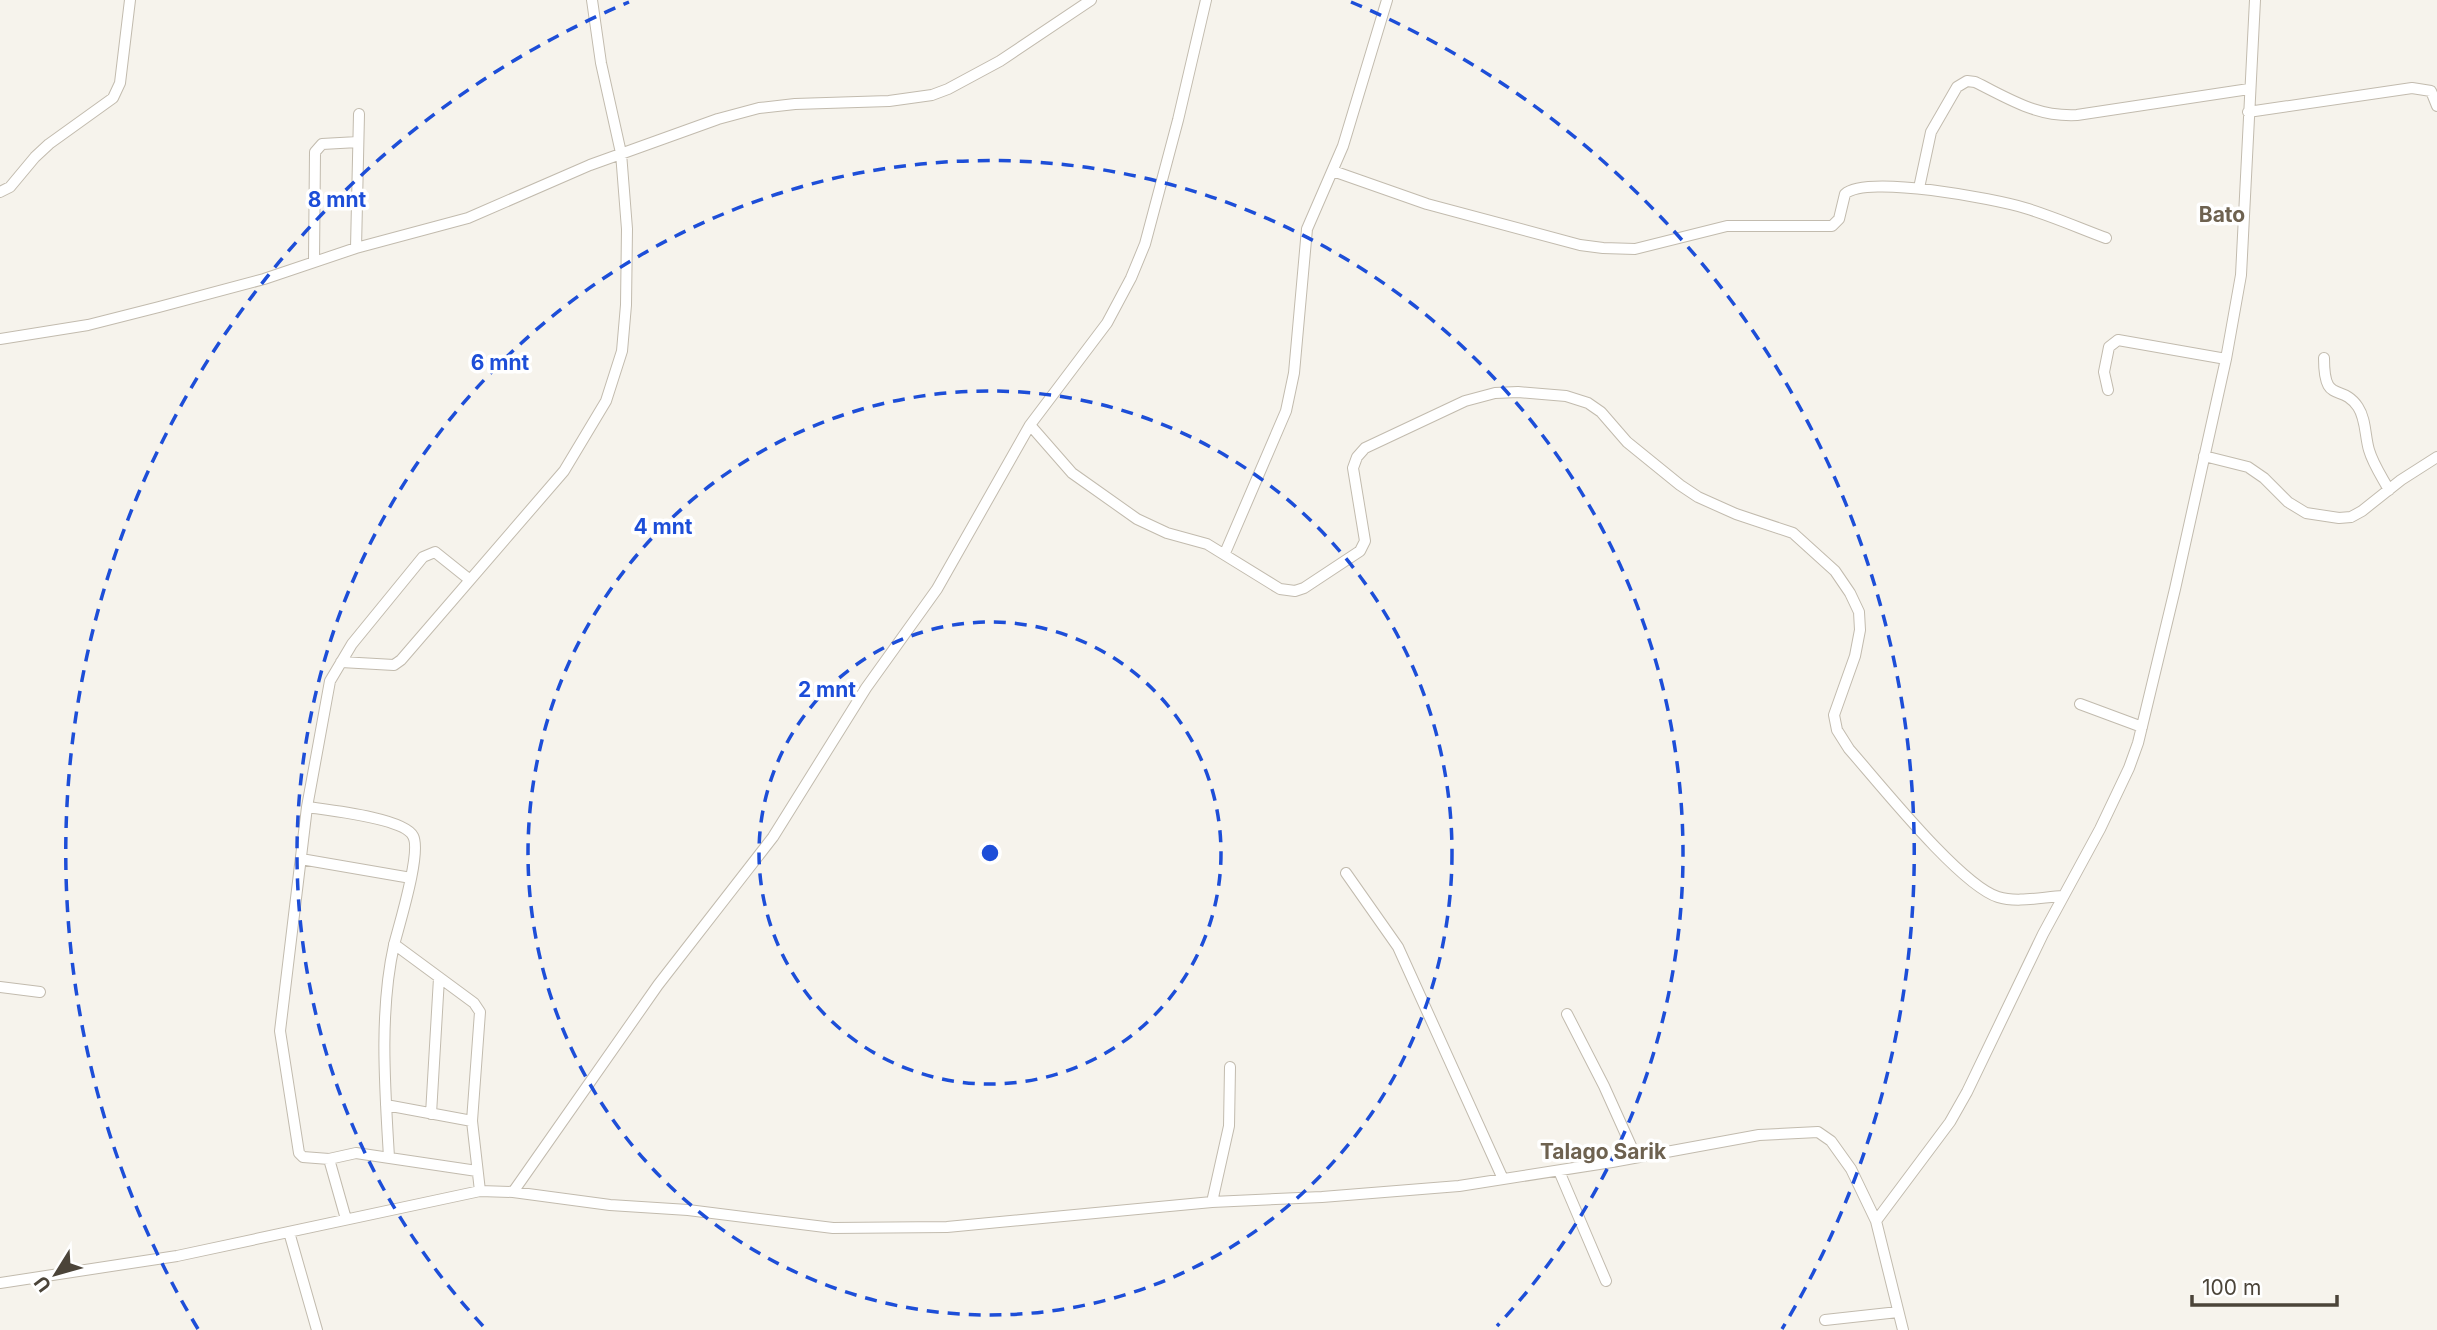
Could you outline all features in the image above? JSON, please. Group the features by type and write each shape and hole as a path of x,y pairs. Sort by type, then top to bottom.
{"street":[{"path":"0,192 10,187 49,144 114,97 120,82 130,0"},
{"path":"341,662 394,665 401,660 564,471 606,401 622,351 626,305 627,229 621,153 601,63 592,0"},
{"path":"0,339 88,325 264,279 356,248 468,218 621,153 718,119 759,108 889,101 932,95 1000,61 1091,0"},
{"path":"513,1192 658,985 773,837 866,688 937,589 1030,425 1107,323 1131,278 1145,244 1175,133 1206,0"},
{"path":"1225,553 1286,411 1294,373 1307,229 1333,170 1361,91 1387,0"},
{"path":"1877,1221 1950,1122 2063,896 2106,817 2129,768 2142,727 2166,632 2226,359 2244,249 2255,0"},
{"path":"1919,188 1931,132 1957,87 1967,81 1975,82 2030,109 2054,116 2077,115 2249,89"},
{"path":"2248,112 2412,88 2431,91 2437,106"},
{"path":"356,248 359,114"},
{"path":"314,261 315,152 322,144 358,142"},
{"path":"1333,170 1440,207 1580,245 1622,250 1649,246 1727,226 1832,226 1839,219 1845,194 1853,188 1919,188 2025,208 2106,238"},
{"path":"2108,390 2104,372 2109,347 2118,340 2226,359"},
{"path":"2324,358 2327,384 2358,406 2370,453 2389,489"},
{"path":"1030,425 1072,473 1137,519 1167,533 1207,544 1280,589 1295,591 1304,588 1360,551 1365,541 1353,468 1357,457 1365,448 1465,401 1494,393 1518,391 1566,397 1588,403 1601,412 1627,442 1680,485 1698,497 1736,514 1793,533 1835,571 1850,593 1858,612 1860,630 1855,656 1834,715 1837,730 1849,749 1947,859 1973,882 1996,897 2009,899 2063,896"},
{"path":"2204,456 2248,467 2264,478 2288,502 2306,513 2339,518 2362,512 2389,489 2437,457"},
{"path":"470,580 435,552 424,557 352,644 330,681 307,807 280,1042 299,1153 306,1158 329,1159 350,1153 477,1171"},
{"path":"2080,704 2142,727"},
{"path":"307,807 373,817 409,831 415,840 411,878 394,944 387,1007 386,1105 389,1157"},
{"path":"301,859 411,878"},
{"path":"1346,873 1398,947 1503,1179"},
{"path":"394,944 474,1003 480,1012 472,1121 480,1191"},
{"path":"431,1114 439,978"},
{"path":"0,987 40,992"},
{"path":"1567,1014 1636,1157"},
{"path":"1212,1202 1229,1126 1230,1068"},
{"path":"386,1105 472,1121"},
{"path":"0,1283 177,1256 480,1191 513,1192 610,1205 688,1210 833,1228 965,1226 1212,1202 1459,1186 1759,1135 1818,1132 1831,1141 1851,1169 1877,1221 1903,1330"},
{"path":"329,1159 346,1219"},
{"path":"1559,1171 1606,1281"},
{"path":"289,1232 317,1330"},
{"path":"1825,1320 1898,1312"}],"district":[{"name":"Bato","path":"2222,214"},
{"name":"Talago Sarik","path":"1603,1151"}]}
